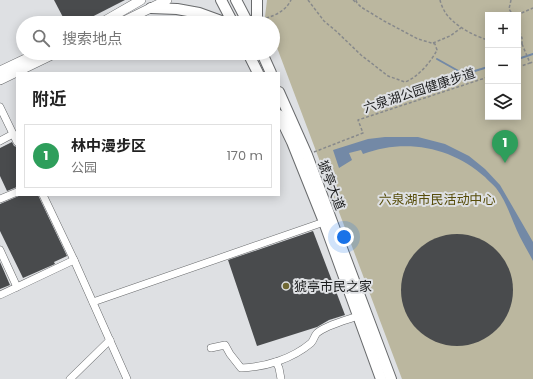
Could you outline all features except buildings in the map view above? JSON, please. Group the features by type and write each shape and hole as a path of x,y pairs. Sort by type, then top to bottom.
{"highway":[{"path":"222,0 230,16"},
{"path":"236,0 244,16"},
{"path":"257,0 258,16"},
{"path":"151,8 177,9 207,16"},
{"path":"252,60 258,72"},
{"path":"265,60 271,72"},
{"name":"猇亭大道","path":"280,94 307,155 391,379"},
{"name":"猇亭大道","path":"280,117 292,142 324,222 381,379"}],"main road":[{"path":"113,16 141,0"},
{"path":"134,16 167,0"},
{"path":"0,71 23,60"},
{"path":"17,72 41,60"},
{"path":"0,80 16,72"}],"street":[{"path":"0,107 16,140"},
{"path":"0,141 13,134"},
{"path":"0,199 16,192"},
{"path":"43,196 128,379"},
{"path":"93,302 324,222"},
{"path":"0,250 17,286"},
{"path":"0,295 74,260"},
{"path":"211,348 224,345 242,368 254,368 291,357 313,342 316,333 325,328 358,316"},
{"path":"70,379 110,340"},
{"path":"276,362 281,379"}],"path":[{"path":"272,16 288,7 291,0"},
{"name":"六泉湖公园健康步道","path":"308,0 324,21 361,55 388,76 405,82 412,80 433,58 437,50 435,44 433,43"},
{"path":"353,0 361,7 418,39 433,43 450,36 462,28"},
{"path":"440,0 445,13 462,28 479,38 485,39"},
{"path":"511,0 509,9 511,12"},
{"path":"521,13 533,8"},
{"path":"521,35 522,44 532,62 521,66"},
{"name":"六泉湖公园健康步道","path":"307,155 363,133 358,120 485,78"}],"green space":[{"name":"六泉湖市民活动中心","path":"267,0 533,0 533,379 402,379 280,56 280,16 265,16"}],"water":[{"path":"385,137 418,137 445,144 469,156 485,169 500,185 533,242 533,261 520,237 503,199 496,188 485,177 458,158 427,148 411,146 395,147 379,149 363,154 361,150 349,153 352,160 339,168 333,150 368,139"}],"waterway":[{"path":"521,58 533,54"},
{"path":"437,59 462,73 468,73 485,68"}],"place":[{"name":"林中漫步区","path":"505,163"},
{"name":"猇亭市民之家","path":"286,286"}]}
